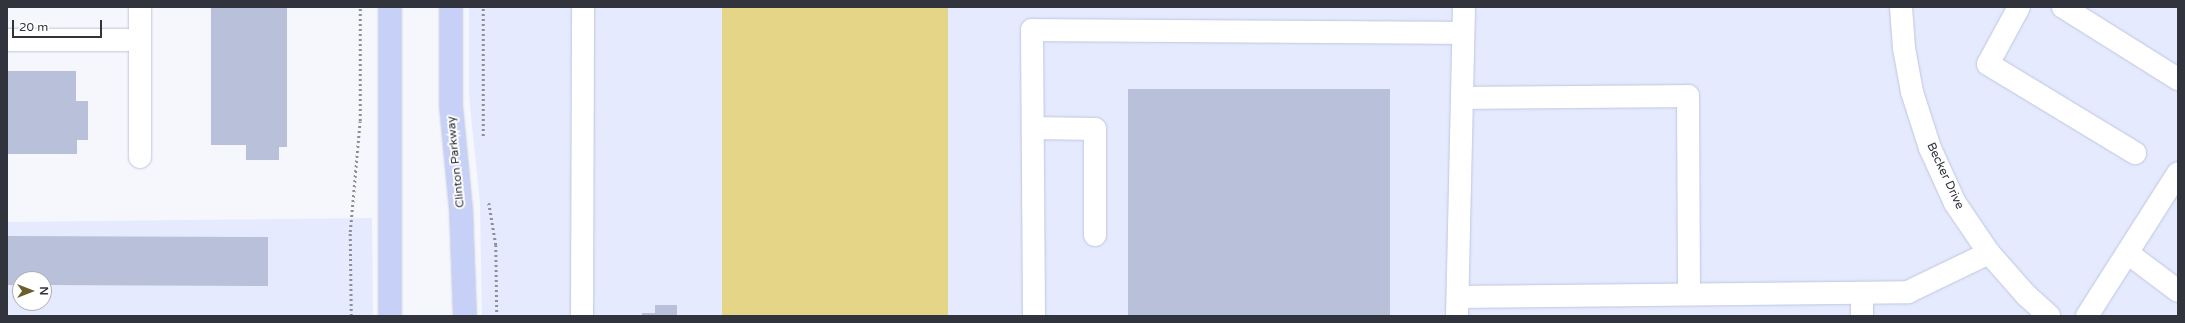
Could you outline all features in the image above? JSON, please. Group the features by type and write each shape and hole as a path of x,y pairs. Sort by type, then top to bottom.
{"main road":[{"path":"390,7 390,316"},
{"name":"Clinton Parkway","path":"451,7 451,106 461,209 465,316"}],"street":[{"path":"140,7 140,157"},
{"path":"582,316 583,7"},
{"path":"1464,7 1458,306 1689,294 1862,294 1908,292 1989,253"},
{"name":"Becker Drive","path":"1901,7 1912,92 1930,148 1955,203 1989,253 2049,316"},
{"path":"2020,7 1988,64 2135,153"},
{"path":"2063,7 2178,79"},
{"path":"1034,316 1032,30 1463,33"},
{"path":"7,40 140,40"},
{"path":"1462,98 1688,96 1689,294"},
{"path":"1033,128 1095,129 1095,235"},
{"path":"2087,316 2129,254 2178,173"},
{"path":"2129,254 2178,291"},
{"path":"1862,294 1862,316"}],"path":[{"path":"351,316 350,227 360,121 360,7"},
{"path":"483,7 483,140"},
{"path":"489,200 496,245 497,316"}],"shaded area":[{"path":"469,7 2178,7 2178,316 482,316 480,203 469,96"},
{"path":"722,7 948,7 948,316 722,316"},
{"path":"372,218 373,316 7,316 7,222"}],"building":[{"path":"211,7 287,7 287,147 279,147 279,160 246,160 246,145 211,145"},
{"path":"7,71 76,71 76,101 88,101 88,140 77,140 77,154 7,154"},
{"path":"1128,89 1390,89 1390,316 1128,316"},
{"path":"7,236 268,237 268,286 52,285 52,271 12,271 12,285 7,285"},
{"path":"655,305 677,305 677,316 642,316 642,313 655,313"}]}
